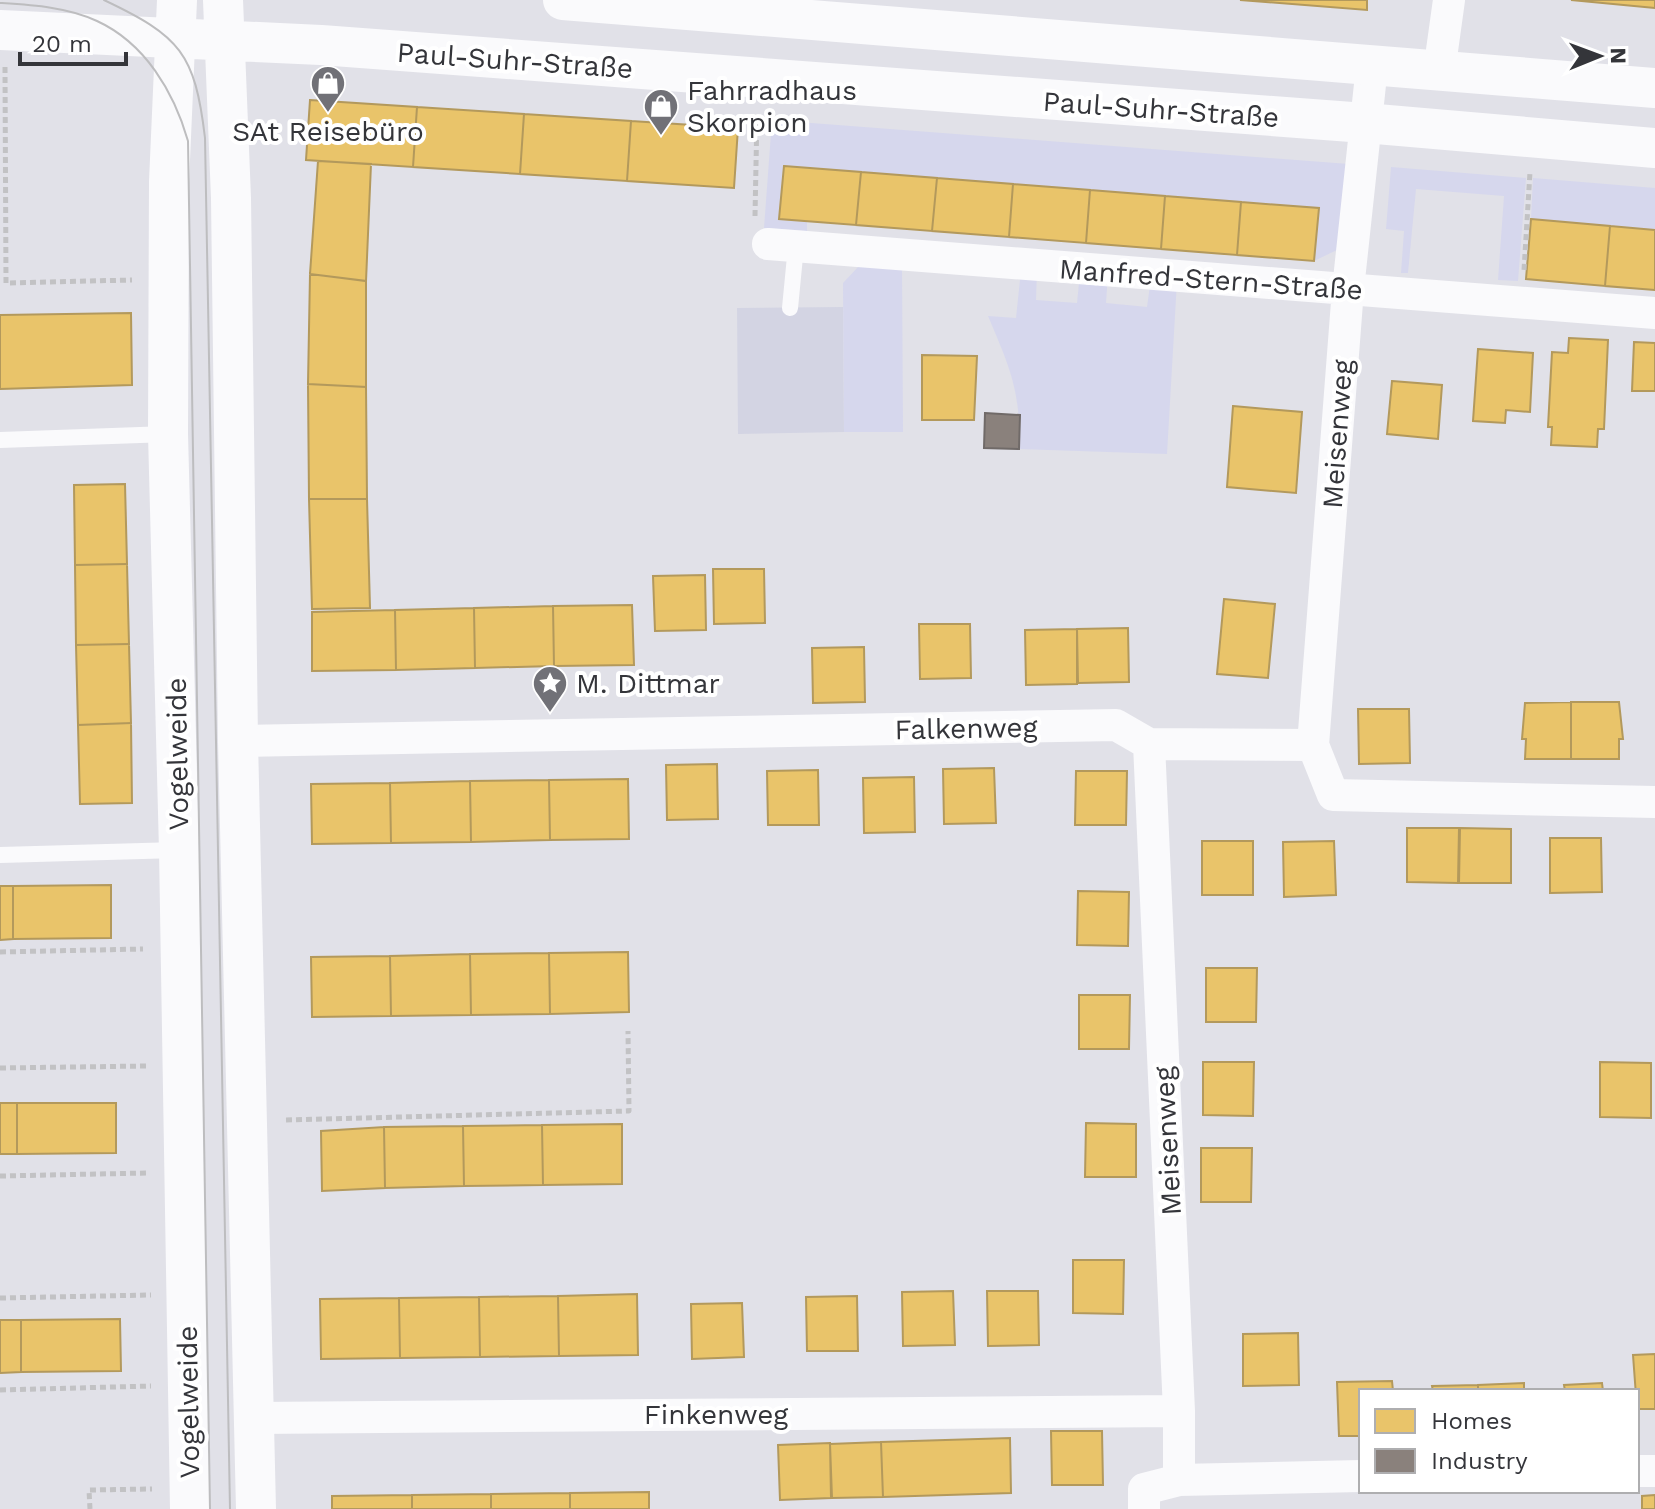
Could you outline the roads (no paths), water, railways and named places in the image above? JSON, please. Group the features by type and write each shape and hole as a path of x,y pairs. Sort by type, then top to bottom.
{"street":[{"path":"223,0 231,198 238,741 256,1509"},
{"name":"Paul-Suhr-Straße","path":"563,0 1655,88"},
{"path":"1439,72 1449,0"},
{"name":"Paul-Suhr-Straße","path":"3,46 176,19 224,40 1365,123 1655,148"},
{"name":"Vogelweide","path":"176,19 169,182 168,434 179,850 176,1499"},
{"path":"1365,123 1372,66"},
{"name":"Meisenweg","path":"1313,745 1348,289 1365,123"},
{"name":"Manfred-Stern-Straße","path":"782,245 1655,313"},
{"name":"Falkenweg","path":"238,741 1116,725 1149,744 1313,745"},
{"name":"Meisenweg","path":"1149,744 1179,1411 1179,1480"},
{"path":"1313,745 1333,795 1655,802"},
{"name":"Finkenweg","path":"254,1418 1179,1411"},
{"path":"1144,1509 1144,1489 1179,1480 1359,1476"}],"lane":[{"path":"782,245 790,308"},
{"path":"0,440 168,434"},
{"path":"0,855 179,850"}],"tram line":[{"path":"104,0 150,25 167,37 179,51 189,66 196,86 205,138 230,1509"},
{"path":"0,3 62,10 114,30 143,56 166,87 188,141 210,1509"}],"place":[{"name":"SAt Reisebüro","path":"328,114"},
{"name":"Fahrradhaus Skorpion","path":"661,137"},
{"name":"M. Dittmar","path":"550,714"}]}
